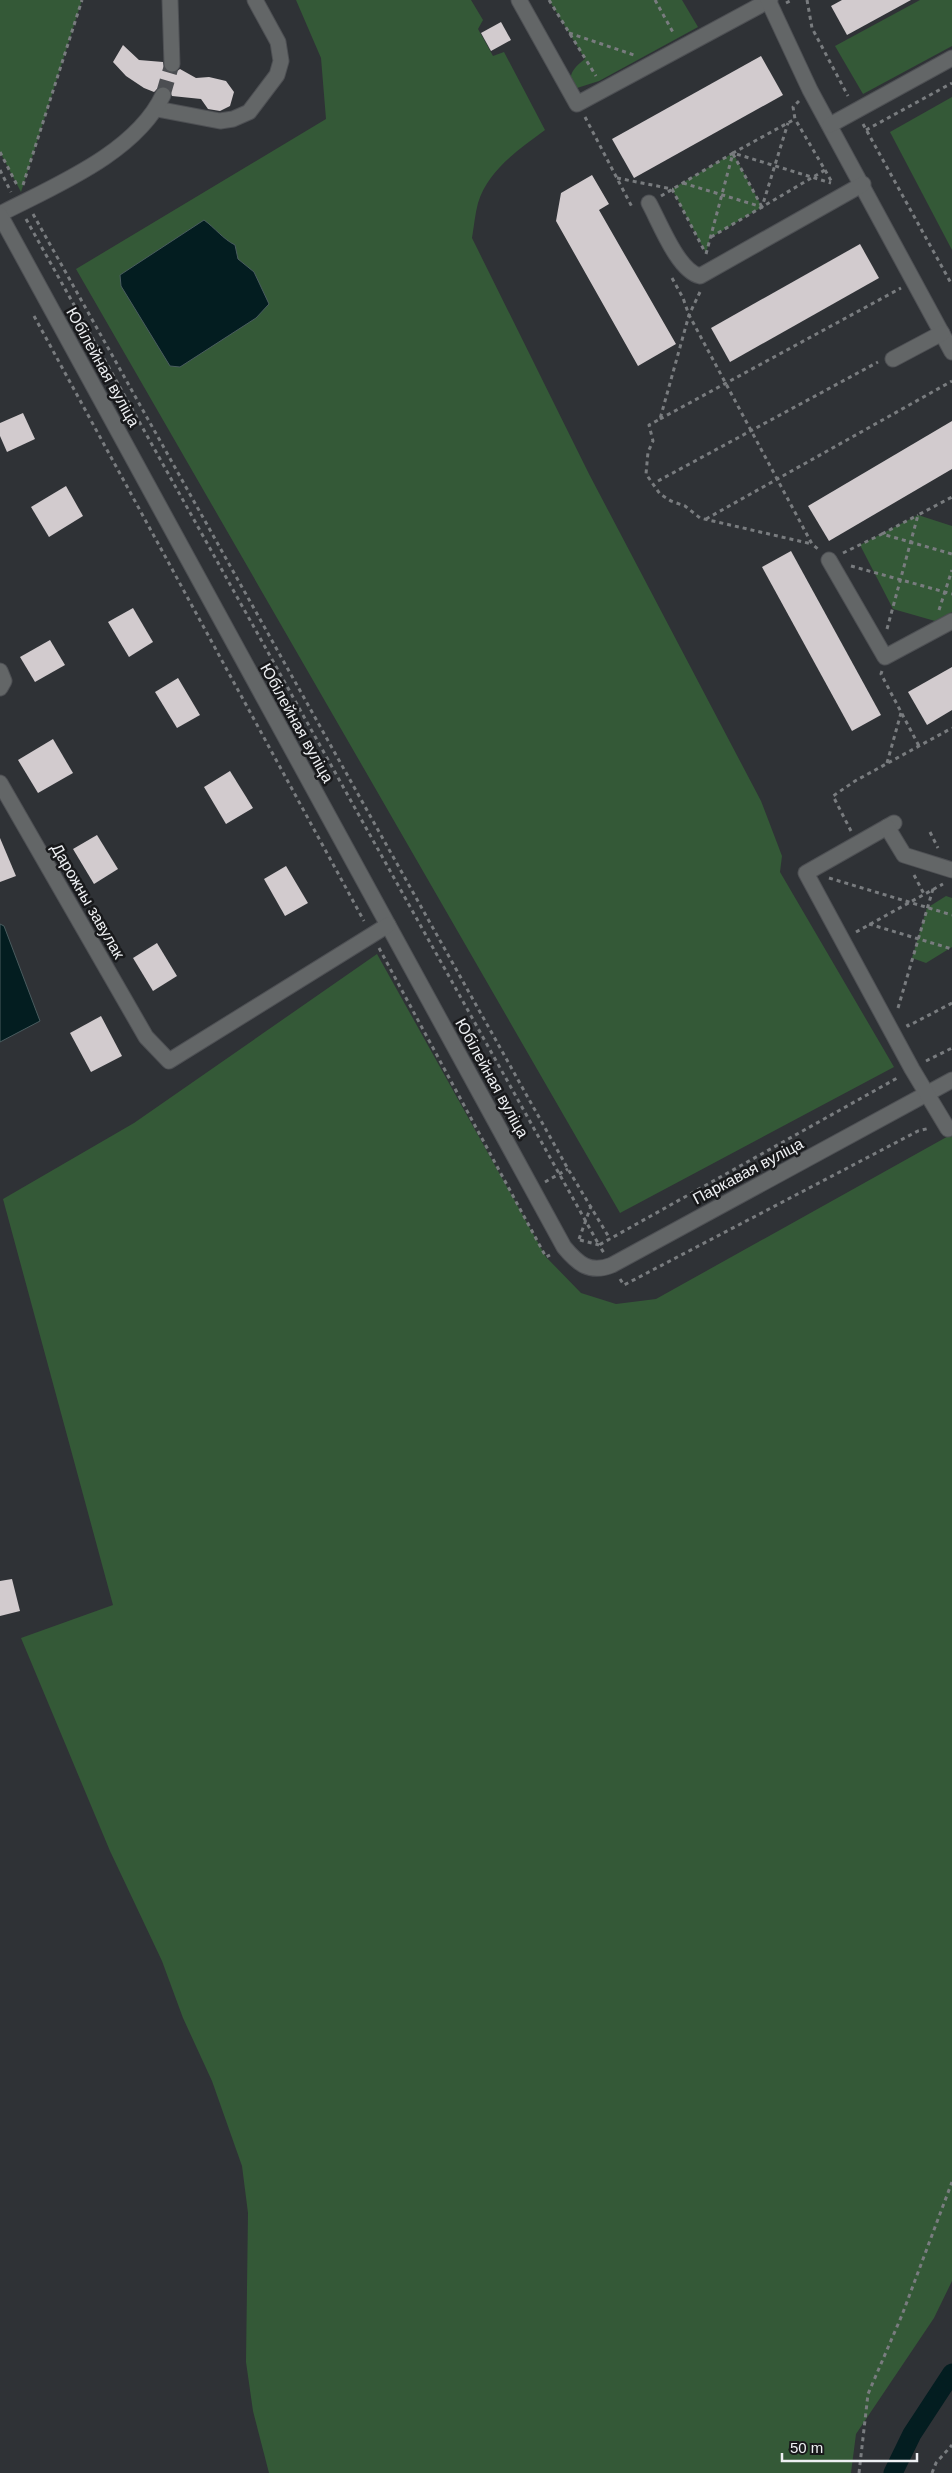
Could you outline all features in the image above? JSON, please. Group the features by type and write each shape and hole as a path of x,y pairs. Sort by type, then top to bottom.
{"street":[{"path":"170,0 172,64"},
{"path":"157,109 220,121 233,119 249,112 277,75 282,61 278,42 255,0"},
{"path":"518,0 577,104 683,49 769,0 810,90 830,125 857,188 952,352"},
{"path":"830,125 952,58"},
{"path":"0,214 92,167 127,139 157,109 163,95"},
{"path":"649,203 681,263 691,274 700,276 857,188"},
{"name":"Юбілейная вуліца","path":"0,214 564,1247"},
{"path":"893,359 942,333"},
{"path":"829,560 883,654 952,621"},
{"path":"0,671 4,681 0,688"},
{"name":"Дарожны завулак","path":"0,783 146,1037 169,1061 371,934"},
{"path":"945,1125 912,1069 806,873 890,825 904,856 949,876"},
{"path":"371,934 388,925"},
{"name":"Паркавая вуліца","path":"564,1247 584,1267 594,1270 604,1268 952,1080"}],"path":[{"path":"0,152 21,192 82,0"},
{"path":"549,0 599,81"},
{"path":"655,0 683,49"},
{"path":"807,0 812,28 952,285"},
{"path":"569,33 642,58"},
{"path":"866,130 952,83"},
{"path":"810,90 793,107 795,119 834,184"},
{"path":"577,104 634,211 795,119"},
{"path":"762,207 788,123"},
{"path":"733,154 834,184 857,188"},
{"path":"660,419 689,315 702,287 706,253 733,154"},
{"path":"733,154 762,207"},
{"path":"0,170 22,203 568,1169 610,1239"},
{"path":"710,238 825,170"},
{"path":"617,178 672,189"},
{"path":"682,182 762,207"},
{"path":"672,189 706,253"},
{"path":"22,203 599,1245 952,1048"},
{"path":"669,272 683,298 689,315 812,544 829,560 952,594"},
{"path":"812,544 700,518 685,506 671,501 660,494 646,474 648,452 653,441 649,425 905,286"},
{"path":"33,314 546,1257"},
{"path":"658,481 878,362"},
{"path":"706,519 952,381"},
{"path":"829,560 952,497"},
{"path":"918,515 900,580 883,654 881,674 919,746"},
{"path":"882,534 952,554"},
{"path":"932,632 952,570"},
{"path":"887,763 901,713"},
{"path":"858,844 833,796 887,763 952,728"},
{"path":"828,883 830,870"},
{"path":"855,932 933,889 949,876"},
{"path":"828,878 952,915"},
{"path":"898,1008 933,889"},
{"path":"850,924 860,941"},
{"path":"869,924 952,950"},
{"path":"893,1000 901,1014"},
{"path":"904,1020 908,1026 952,1003"},
{"path":"619,1276 624,1285 909,1135 945,1125"},
{"path":"533,1189 568,1169"},
{"path":"579,1239 590,1206"},
{"path":"859,2473 868,2394 902,2315 952,2182"},
{"path":"932,2473 936,2463 952,2445"}],"green space":[{"path":"0,0 82,0 21,192 0,152"},
{"path":"296,0 471,0 483,20 478,29 493,56 504,52 545,130 505,162 489,180 478,203 472,238 589,474 761,801 782,856 780,872 894,1067 620,1213 76,269 326,119 321,58"},
{"path":"549,0 682,0 698,27 599,81 577,88 570,83 571,75 576,67 585,59"},
{"path":"920,0 952,0 952,46 863,94 835,46"},
{"path":"952,97 952,250 890,132"},
{"path":"733,153 762,207 710,238 706,253 672,189"},
{"path":"918,515 952,526 952,612 935,621 893,609 860,545"},
{"path":"946,896 952,898 952,947 926,963 912,958 927,908"},
{"path":"377,954 546,1257 581,1293 616,1304 656,1299 952,1134 952,2281 934,2318 856,2434 851,2473 269,2473 253,2411 246,2362 248,2213 242,2166 212,2081 183,2018 162,1961 110,1851 21,1638 113,1605 3,1199 134,1123"}],"water":[{"path":"204,220 235,245 238,259 254,272 269,304 256,318 180,367 170,366 121,286 120,275"},
{"path":"0,924 4,926 40,1021 0,1042"}],"building":[{"path":"842,0 911,0 847,35 831,6"},
{"path":"501,22 511,40 491,51 481,33"},
{"path":"123,45 139,60 163,62 164,68 168,72 176,72 180,69 196,78 209,77 226,81 234,92 230,106 220,111 208,109 201,99 172,96 167,87 159,87 154,92 144,88 126,76 113,62"},
{"path":"761,56 783,95 634,178 612,139"},
{"path":"592,175 609,204 599,210 676,344 638,366 556,221 561,193"},
{"path":"860,244 879,278 730,362 711,328"},
{"path":"23,413 35,439 7,452 0,436 0,423"},
{"path":"952,421 952,469 829,541 808,506"},
{"path":"66,486 83,516 49,537 31,507"},
{"path":"791,551 881,715 852,731 762,567"},
{"path":"133,608 153,642 129,657 108,622"},
{"path":"50,640 65,665 35,682 20,657"},
{"path":"952,667 952,710 927,725 908,692"},
{"path":"178,678 200,715 177,728 155,692"},
{"path":"53,739 73,773 38,793 18,760"},
{"path":"230,771 253,808 226,824 204,787"},
{"path":"97,835 118,869 94,884 73,849"},
{"path":"0,838 16,876 0,882"},
{"path":"286,866 308,903 285,916 264,879"},
{"path":"157,943 177,976 153,991 133,958"},
{"path":"101,1016 122,1056 91,1072 70,1033"},
{"path":"12,1579 20,1611 0,1616 0,1581"}],"waterway":[{"path":"893,2473 912,2434 952,2373"}],"tunnel":[{"path":"163,95 172,64"}]}
